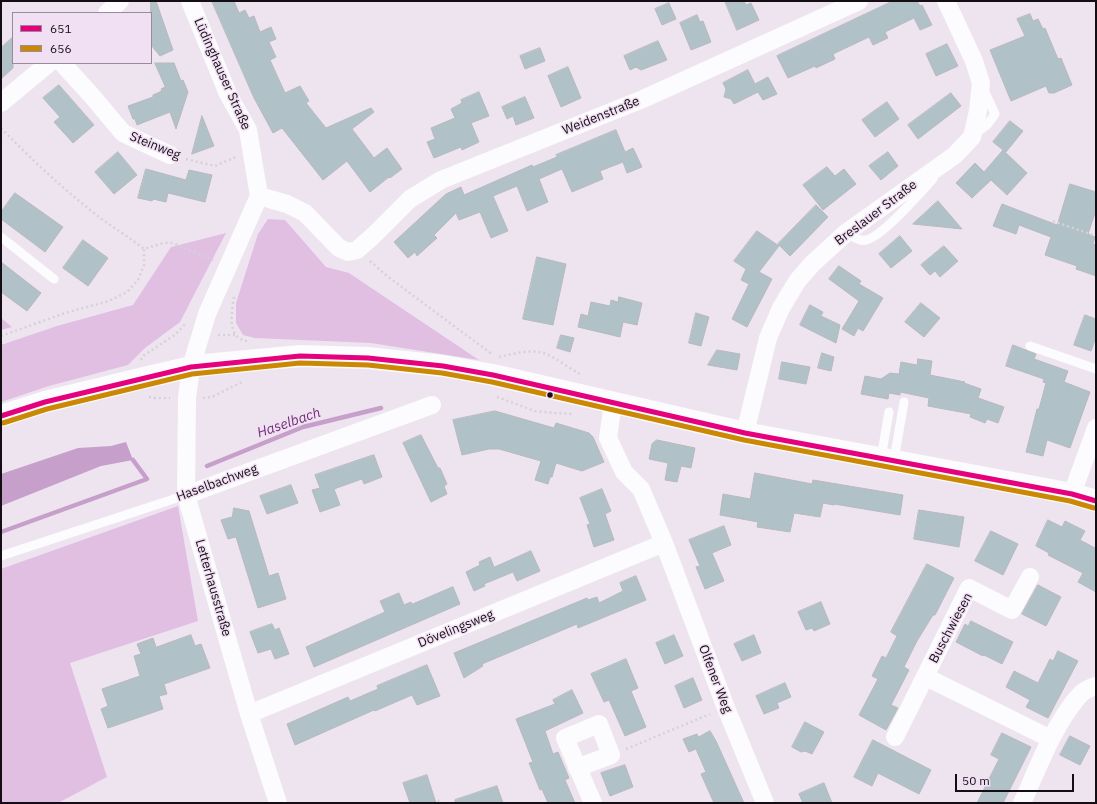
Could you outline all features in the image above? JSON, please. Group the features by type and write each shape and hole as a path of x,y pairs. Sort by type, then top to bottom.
{"street":[{"path":"108,12 120,1"},
{"name":"Lüdinghauser Straße","path":"190,1 228,94 248,130 259,196"},
{"name":"Weidenstraße","path":"357,250 410,199 441,180 643,99 859,1"},
{"name":"Breslauer Straße","path":"746,433 768,338 781,308 798,280 812,264 847,232 955,154 972,137 978,111 981,84 974,60 946,1"},
{"path":"1,103 48,64"},
{"name":"Steinweg","path":"63,64 123,133 170,155"},
{"path":"191,367 207,314 259,196 287,204 305,213 339,248 348,252 357,250"},
{"path":"1,416 45,402 191,367 300,356 368,358 442,366 493,375 746,433 1072,494 1096,501"},
{"name":"Letterhausstraße","path":"191,367 187,398 186,495 249,714 278,803"},
{"name":"Olfener Weg","path":"613,403 608,438 624,472 641,490 664,543 726,708 765,803"},
{"name":"Haselbachweg","path":"186,495 432,405"},
{"path":"1072,494 1096,428"},
{"name":"Dövelingsweg","path":"249,714 664,543"},
{"name":"Buschwiesen","path":"895,737 969,588 1012,610 1030,577"},
{"name":"Buschwiesen","path":"926,677 1051,739"},
{"path":"1022,803 1051,739 1063,717 1078,696 1089,688 1096,686"},
{"path":"578,768 611,755 599,724 565,738 593,803"}],"lane":[{"path":"1,237 54,279"},
{"path":"1030,346 1096,369"},
{"path":"888,459 904,402"},
{"path":"888,459 889,412"},
{"name":"Haselbachweg","path":"1,556 186,495"}],"path":[{"path":"1,128 30,157 95,214 128,236 144,249"},
{"name":"Steinweg","path":"170,155 215,166 251,150"},
{"path":"1053,221 1096,236"},
{"path":"144,249 163,243 173,244 217,262"},
{"path":"1,336 65,313 109,301 127,292 138,280 144,265 144,249"},
{"path":"357,250 387,276 489,353 497,357"},
{"path":"235,290 232,326 235,335 241,340 253,341"},
{"path":"188,319 176,334 143,356 141,361 148,396 155,398 212,397 248,379"},
{"path":"492,357 539,352 546,354 586,377"},
{"path":"490,394 535,410 574,414"},
{"path":"611,755 726,708"}],"shaded area":[{"path":"268,219 285,220 326,267 349,273 479,360 371,343 255,338 243,335 236,323 236,303 258,234"},
{"path":"226,233 180,322 145,348 128,365 49,386 1,402 1,345 57,326 133,305 171,247"},
{"path":"1,318 12,327 1,330"},
{"path":"126,442 133,460 101,466 1,506 1,474 78,448 111,446"},
{"path":"178,506 198,621 70,663 107,777 58,803 1,803 1,569"}],"building":[{"path":"151,1 156,1 173,50 160,56 152,46"},
{"path":"212,1 234,1 239,13 245,10 249,18 254,16 260,32 271,27 276,39 269,42 276,57 270,60 285,93 300,86 309,101 306,103 326,128 371,108 374,112 352,129 374,158 387,148 402,169 370,192 347,161 323,180 282,128 273,133 254,98"},
{"path":"725,1 744,1 746,5 751,3 759,20 737,30"},
{"path":"893,1 917,1 920,6 922,5 932,25 920,30 914,18 885,32 888,38 873,45 869,37 833,54 835,59 816,68 815,66 788,78 777,56"},
{"path":"669,3 676,19 662,25 655,9"},
{"path":"1030,14 1033,21 1038,19 1043,29 1045,28 1058,59 1061,58 1072,85 1054,93 1049,93 1046,86 1011,101 990,50 1025,36 1017,19"},
{"path":"697,15 700,22 703,21 711,42 691,50 680,23"},
{"path":"12,38 13,68 1,79 1,48"},
{"path":"658,41 667,60 641,70 636,67 630,70 624,56"},
{"path":"947,44 958,66 936,76 926,54"},
{"path":"540,48 545,61 525,69 520,56"},
{"path":"155,63 174,63 181,81 183,80 188,92 176,129 170,112 137,125 128,106 153,97 153,95 162,91 161,89 165,87"},
{"path":"568,67 581,98 561,107 548,76"},
{"path":"748,70 755,84 768,77 777,94 763,100 758,92 734,104 731,99 724,97 726,89 723,83"},
{"path":"59,85 94,125 73,143 54,122 60,117 43,98"},
{"path":"479,92 489,116 471,123 479,142 462,150 461,147 434,158 427,142 435,139 431,128 455,118 451,109 462,103 461,100"},
{"path":"951,93 961,106 918,139 908,125"},
{"path":"525,97 534,118 516,125 513,116 507,119 502,107"},
{"path":"887,102 899,119 875,137 862,120"},
{"path":"202,116 214,146 192,154"},
{"path":"1010,121 1023,131 1006,152 1004,151 1027,173 1007,195 991,180 972,198 956,183 975,163 984,172 1003,150 993,142"},
{"path":"616,130 625,152 633,148 642,167 627,173 623,162 600,171 603,179 572,192 562,169 539,179 548,202 527,211 517,186 493,196 508,231 491,238 480,212 459,220 456,213 434,235 437,238 417,256 415,252 408,258 394,242 446,194 461,187 464,195 532,165 533,167 557,157 556,155"},
{"path":"118,152 137,175 114,194 95,172"},
{"path":"888,152 898,166 881,180 869,166"},
{"path":"827,167 835,176 844,169 856,184 823,210 803,185"},
{"path":"146,169 186,180 189,170 212,175 205,202 168,193 166,202 138,198"},
{"path":"1070,184 1096,192 1096,210 1088,234 1095,237 1093,244 1096,245 1096,276 1076,269 1077,266 1045,255 1051,237 1019,225 1016,234 993,226 1002,204 1057,225"},
{"path":"15,193 63,227 45,252 1,219 1,212"},
{"path":"938,201 962,229 913,224"},
{"path":"816,205 828,217 790,256 778,244"},
{"path":"757,231 779,246 759,272 772,279 747,327 732,319 749,284 741,280 746,269 734,261"},
{"path":"900,236 912,251 891,268 879,254"},
{"path":"83,240 108,258 88,286 63,268"},
{"path":"944,246 958,261 940,277 935,271 930,275 921,265"},
{"path":"537,257 566,264 553,325 523,319"},
{"path":"1,262 41,293 27,311 1,292"},
{"path":"839,266 861,281 859,284 883,298 863,331 858,328 854,336 842,329 859,301 829,279"},
{"path":"619,297 642,303 637,325 623,322 620,337 578,327 581,314 588,316 591,302 610,306 611,300 618,302"},
{"path":"921,303 940,318 924,337 905,322"},
{"path":"810,305 823,312 821,316 840,325 836,343 800,325"},
{"path":"696,313 709,317 701,346 689,343"},
{"path":"1085,315 1096,319 1096,337 1091,351 1074,345"},
{"path":"561,335 574,338 570,352 557,348"},
{"path":"1013,345 1036,354 1034,359 1068,371 1064,382 1090,392 1070,448 1047,440 1043,456 1026,452 1037,409 1039,409 1046,383 1043,382 1044,379 1006,366"},
{"path":"717,350 740,354 737,370 708,365"},
{"path":"822,353 834,357 831,371 818,368"},
{"path":"918,359 932,361 930,375 965,382 964,383 981,389 978,398 1004,407 998,423 987,419 985,423 970,417 971,414 928,406 929,398 900,392 900,395 889,393 888,399 861,394 865,376 881,379 890,373 899,374 901,362 917,365"},
{"path":"782,362 810,367 806,384 779,379"},
{"path":"495,411 554,428 556,423 589,433 593,437 604,462 582,471 556,463 552,477 550,477 548,484 535,480 541,461 499,449 489,449 462,455 453,420"},
{"path":"421,435 438,468 440,468 447,484 444,486 447,494 431,502 403,443"},
{"path":"657,440 695,448 691,468 681,466 677,482 665,480 668,463 649,459 652,444"},
{"path":"374,455 382,477 364,484 362,479 334,489 340,505 320,512 312,490 320,488 315,475"},
{"path":"755,473 812,484 813,480 903,495 900,515 823,503 820,517 794,513 790,532 757,527 758,522 720,515 723,494 750,499"},
{"path":"291,485 298,503 267,514 260,496"},
{"path":"602,489 611,511 605,514 614,540 594,547 587,525 590,524 580,498"},
{"path":"234,508 249,511 269,576 278,573 286,599 258,608 236,537 228,539 221,520 232,517"},
{"path":"919,510 964,517 959,547 914,539"},
{"path":"1048,520 1062,527 1065,521 1085,531 1080,540 1095,548 1096,547 1096,592 1078,582 1083,573 1048,555 1049,553 1036,546"},
{"path":"724,526 731,545 712,553 724,581 705,589 696,567 700,566 689,540"},
{"path":"991,531 1018,544 1003,575 975,561"},
{"path":"531,551 540,571 517,581 513,572 484,584 485,586 474,591 466,572 480,565 479,562 490,557 494,567"},
{"path":"927,564 954,578 935,615 933,615 917,641 904,667 909,670 891,705 898,708 886,730 859,715 878,679 872,676 882,656 886,658 897,636 891,632"},
{"path":"636,576 646,600 578,628 577,624 482,664 483,666 464,678 454,653 587,598 588,600 597,597 599,603 623,591 620,583"},
{"path":"1038,585 1061,597 1046,626 1022,614"},
{"path":"453,587 460,604 314,667 306,647 385,612 380,601 399,593 404,605 411,602 412,604"},
{"path":"821,602 830,624 814,631 812,628 806,630 798,612"},
{"path":"971,621 1013,642 1002,664 956,642 965,624 968,626"},
{"path":"272,624 275,630 279,628 289,654 275,659 271,649 258,653 250,632"},
{"path":"191,635 195,646 201,644 210,668 164,684 167,694 159,696 163,709 108,728 101,709 108,706 102,689 140,676 134,656 141,654 137,644 153,638 156,647"},
{"path":"674,635 683,656 665,664 656,643"},
{"path":"754,635 761,653 742,661 734,644"},
{"path":"1058,651 1078,661 1048,718 1026,707 1030,700 1006,687 1014,671 1038,683 1050,659 1053,661"},
{"path":"626,659 638,688 631,691 646,727 625,736 609,700 604,702 591,674"},
{"path":"427,665 440,696 417,705 412,695 295,745 287,724 348,697 350,701 378,689 377,686"},
{"path":"693,678 702,700 684,708 675,686"},
{"path":"785,683 791,697 777,703 779,708 764,714 756,696"},
{"path":"572,690 583,713 545,731 553,754 558,752 569,778 565,780 575,803 548,803 542,789 540,790 529,763 533,762 516,719 555,704 553,700"},
{"path":"805,722 824,732 812,754 805,751 801,752 792,747"},
{"path":"710,731 744,803 714,803 701,774 706,772 696,749 689,752 683,739 697,734 698,737"},
{"path":"1002,733 1031,747 1003,803 977,803 999,759 991,755"},
{"path":"1070,736 1090,746 1080,765 1060,755"},
{"path":"873,740 931,770 919,794 878,773 872,786 854,777"},
{"path":"625,765 633,787 610,796 601,773"},
{"path":"427,775 436,803 410,803 403,783"},
{"path":"824,783 832,803 803,803 799,794"},
{"path":"497,786 503,803 455,803 455,800"}],"waterway":[{"name":"Haselbach","path":"207,466 303,427 381,408"},
{"name":"Haselbach","path":"1,532 147,479 133,460"}],"transit line":[{"name":"651","path":"1,416 45,402 191,367 300,356 368,358 443,366 493,375 745,433 1072,494 1096,501"},
{"name":"656","path":"3,423 47,409 192,374 300,363 368,365 442,373 492,382 744,440 1070,501 1094,508"}]}
